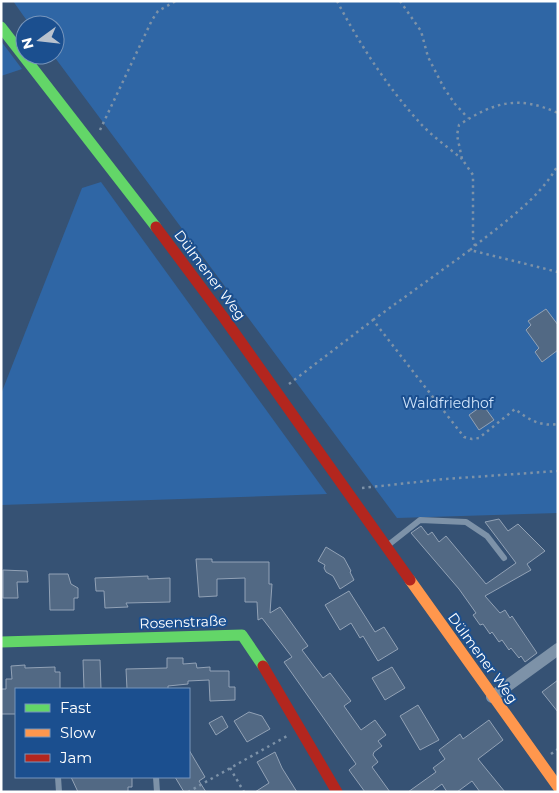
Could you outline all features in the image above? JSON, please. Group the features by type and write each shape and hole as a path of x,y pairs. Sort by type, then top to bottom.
{"street":[{"name":"Dülmener Weg","path":"1,27 99,151 277,393 558,787"},
{"name":"Rosenstraße","path":"1,642 242,636 254,649 337,792"},
{"path":"492,697 558,649"}],"lane":[{"path":"386,546 420,520 466,522 487,536 504,558"},
{"path":"58,778 59,792"},
{"path":"156,778 157,792"}],"path":[{"path":"100,131 152,20 158,11 176,1"},
{"path":"337,1 367,54 393,90 422,125 462,159 474,175 473,238 476,246"},
{"path":"400,1 421,31 428,57 444,88 468,118"},
{"path":"462,159 457,135 459,124 490,106 520,101 539,104 558,113"},
{"path":"277,393 373,320 476,246 533,199 550,179 558,165"},
{"path":"470,250 558,272"},
{"path":"373,320 464,437 472,440 479,438 515,409 531,421 549,425 558,424"},
{"path":"362,488 445,479 558,471"},
{"path":"188,792 300,728"},
{"path":"230,768 244,792"}],"green space":[{"name":"Waldfriedhof","path":"13,1 558,1 558,513 397,518 60,65 65,65 65,15 23,15"},
{"path":"1,41 15,60 15,65 19,65 22,69 1,76"},
{"path":"101,182 327,494 1,505 1,394 82,188"}],"building":[{"path":"546,309 558,325 558,350 542,362 535,352 539,348 526,330 531,325 528,321"},
{"path":"483,405 494,420 479,430 469,415"},
{"path":"499,519 508,531 518,524 545,551 527,564 531,570 485,596 500,613 505,610 510,618 512,616 537,653 525,662 511,648 509,650 502,640 499,642 492,632 490,634 483,624 480,625 473,615 476,613 459,589 411,533 421,526 428,535 432,532 439,542 446,536 486,584 516,563 485,522"},
{"path":"326,547 344,558 354,580 340,589 333,576 326,572 325,565 318,561"},
{"path":"196,559 212,559 212,562 269,562 269,584 272,584 270,613 280,607 308,646 302,650 323,678 330,673 351,701 344,706 361,730 375,720 386,735 378,741 382,746 374,752 373,755 378,762 372,767 390,792 365,792 349,770 356,764 284,662 292,657 262,618 258,620 257,602 245,602 245,578 217,579 217,596 199,597"},
{"path":"3,570 27,571 28,582 17,582 18,598 3,598"},
{"path":"49,574 68,574 71,584 78,588 78,598 74,598 74,610 50,610"},
{"path":"148,576 148,579 170,578 170,602 126,603 128,607 105,608 104,591 96,591 95,578"},
{"path":"349,591 375,632 384,627 398,649 378,661 363,636 360,638 351,623 340,630 325,605"},
{"path":"167,658 183,658 183,664 196,663 197,668 210,667 210,671 229,671 229,687 235,687 235,700 210,701 209,680 188,681 188,684 168,686 168,688 127,688 126,669 167,668"},
{"path":"83,660 100,660 101,688 84,688"},
{"path":"25,665 25,668 55,667 55,672 60,672 60,688 15,688 15,714 1,714 1,689 6,689 6,679 12,679 11,666"},
{"path":"392,667 405,688 385,700 372,678"},
{"path":"558,680 558,712 542,692"},
{"path":"418,705 439,740 420,750 400,716"},
{"path":"249,712 262,716 270,729 247,742 234,721"},
{"path":"222,716 228,727 216,735 209,723"},
{"path":"489,720 503,740 478,759 505,792 480,792 472,781 457,792 447,792 442,784 431,792 408,792 436,772 433,768 445,759 439,750 460,734 463,739"},
{"path":"190,752 205,777 199,781 206,792 184,792 176,778 190,778"},
{"path":"275,752 282,768 297,792 255,792 269,783 257,762"},
{"path":"71,778 132,778 132,787 128,787 128,792 78,792"}],"traffic: fast":[{"path":"1,27 156,227"},
{"path":"1,642 242,635 263,666"}],"traffic: slow":[{"path":"410,580 558,787"}],"traffic: jam":[{"path":"156,227 224,318 410,580"},
{"path":"263,666 337,792"}]}
